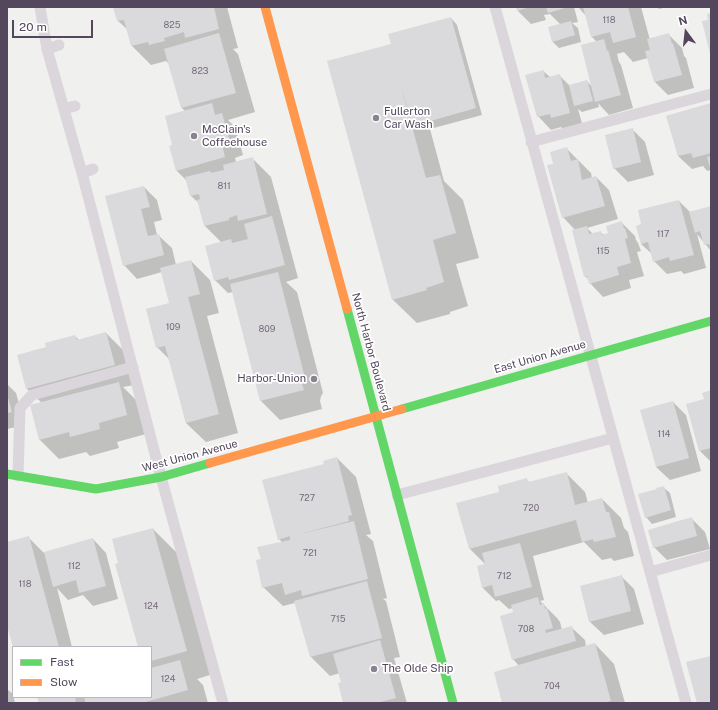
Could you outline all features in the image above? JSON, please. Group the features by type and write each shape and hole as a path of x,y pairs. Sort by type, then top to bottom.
{"main road":[{"name":"North Harbor Boulevard","path":"265,7 453,703"},
{"name":"East Union Avenue","path":"376,417 711,321"},
{"name":"West Union Avenue","path":"12,475 96,490 162,477 376,417"}],"lane":[{"path":"40,7 47,49 82,173 223,703"},
{"path":"495,7 686,703"},
{"path":"47,49 59,45"},
{"path":"531,142 711,94"},
{"path":"64,109 75,106"},
{"path":"82,173 93,169"},
{"path":"12,475 20,408 32,395 133,367"},
{"path":"397,495 613,438"},
{"path":"650,572 711,555"}],"building":[{"path":"113,7 214,7 219,29 185,38 184,32 164,38 165,41 149,45 148,42 131,46 124,20 117,21"},
{"path":"516,7 530,7 517,11"},
{"path":"546,7 565,7 565,8 548,13"},
{"path":"583,7 628,7 636,37 613,43 610,32 591,37"},
{"path":"711,13 710,54 702,21 708,20 707,14"},
{"name":"Fullerton Car Wash","path":"451,17 476,108 413,126 401,86 426,178 440,175 456,233 433,240 444,282 426,288 427,290 392,300 327,61 391,44 388,34"},
{"path":"571,21 575,35 552,42 548,27"},
{"path":"219,33 236,93 181,108 164,49"},
{"path":"669,33 682,75 654,82 645,51 650,50 647,39"},
{"path":"604,39 621,95 595,102 581,45"},
{"path":"544,70 545,78 560,74 570,113 551,118 550,114 537,117 525,75"},
{"path":"587,80 593,101 574,106 569,85"},
{"path":"212,103 215,115 222,113 230,142 222,144 225,157 176,171 169,146 172,145 165,116"},
{"path":"711,103 711,153 693,158 691,153 678,156 666,116"},
{"path":"633,128 641,162 613,169 605,135"},
{"path":"567,147 571,161 578,159 582,180 596,176 605,206 562,218 547,165 553,164 550,152"},
{"path":"711,156 711,171 707,157"},
{"path":"253,157 267,214 238,221 237,215 229,218 229,220 204,226 197,200 200,199 199,194 190,196 185,177 210,171 211,173 224,170 223,165"},
{"path":"144,186 150,207 141,209 148,236 159,234 164,255 123,266 105,196"},
{"path":"679,200 694,255 670,261 669,257 653,262 648,242 641,244 636,226 641,224 638,210"},
{"path":"711,206 711,249 709,244 704,245 700,231 695,233 689,212"},
{"path":"272,216 285,265 229,280 228,277 214,281 205,246 231,239 232,243 248,239 244,224"},
{"path":"622,221 628,238 625,239 631,263 617,267 619,275 589,284 587,276 584,277 572,230 587,226 589,234 601,231 602,235 608,233 606,226"},
{"path":"191,260 200,294 188,297 219,414 186,423 165,346 156,348 146,309 169,303 160,268"},
{"path":"278,272 304,374 301,381 304,390 260,401 230,284"},
{"path":"106,332 115,365 26,389 17,355 46,347 45,343 75,335 77,340"},
{"path":"119,382 127,415 99,423 100,429 70,437 69,432 39,440 30,405"},
{"path":"711,390 711,448 699,451 686,404 704,399 702,393"},
{"path":"7,394 12,412 7,413"},
{"path":"673,401 689,458 656,467 640,410"},
{"path":"337,457 352,515 348,516 349,521 296,535 354,521 368,579 302,596 301,590 285,595 282,583 262,588 256,560 261,559 257,547 290,540 290,536 278,540 262,480 324,464 323,461"},
{"path":"567,472 575,505 602,498 606,512 609,512 616,537 594,542 593,539 582,542 576,520 469,549 456,503 499,492 498,486 527,478 528,482"},
{"path":"664,486 671,510 645,518 638,494"},
{"path":"692,517 697,536 653,548 648,530"},
{"path":"153,528 187,651 152,661 152,646 138,646 115,564 118,563 112,539"},
{"path":"29,536 59,646 13,646 7,626 7,542"},
{"path":"93,538 106,586 79,593 76,580 53,587 44,552"},
{"path":"520,543 532,587 495,597 492,585 482,588 477,566 485,564 482,553"},
{"path":"622,575 631,611 589,622 580,586"},
{"path":"367,581 382,638 310,657 294,601"},
{"path":"538,597 540,605 544,603 545,609 547,608 553,628 545,630 546,633 572,626 576,641 512,660 500,616 513,612 511,605"},
{"path":"380,640 396,698 376,703 343,703 338,683 341,682 333,654"},
{"path":"595,643 611,701 604,703 502,703 494,672"},
{"path":"711,656 711,703 697,703 686,662"},
{"path":"180,660 188,690 142,703 86,703 84,698 152,698 152,668"},
{"path":"37,698 75,698 76,703 39,703"}],"traffic: fast":[{"path":"347,309 453,703"},
{"path":"402,409 711,321"},
{"path":"7,474 96,489 161,477 210,463"}],"traffic: slow":[{"path":"265,7 347,309"},
{"path":"210,463 402,409"}],"place":[{"name":"Fullerton Car Wash","path":"376,118"},
{"name":"McClain's Coffeehouse","path":"194,136"},
{"name":"Harbor-Union","path":"314,379"},
{"name":"The Olde Ship","path":"374,669"}]}
